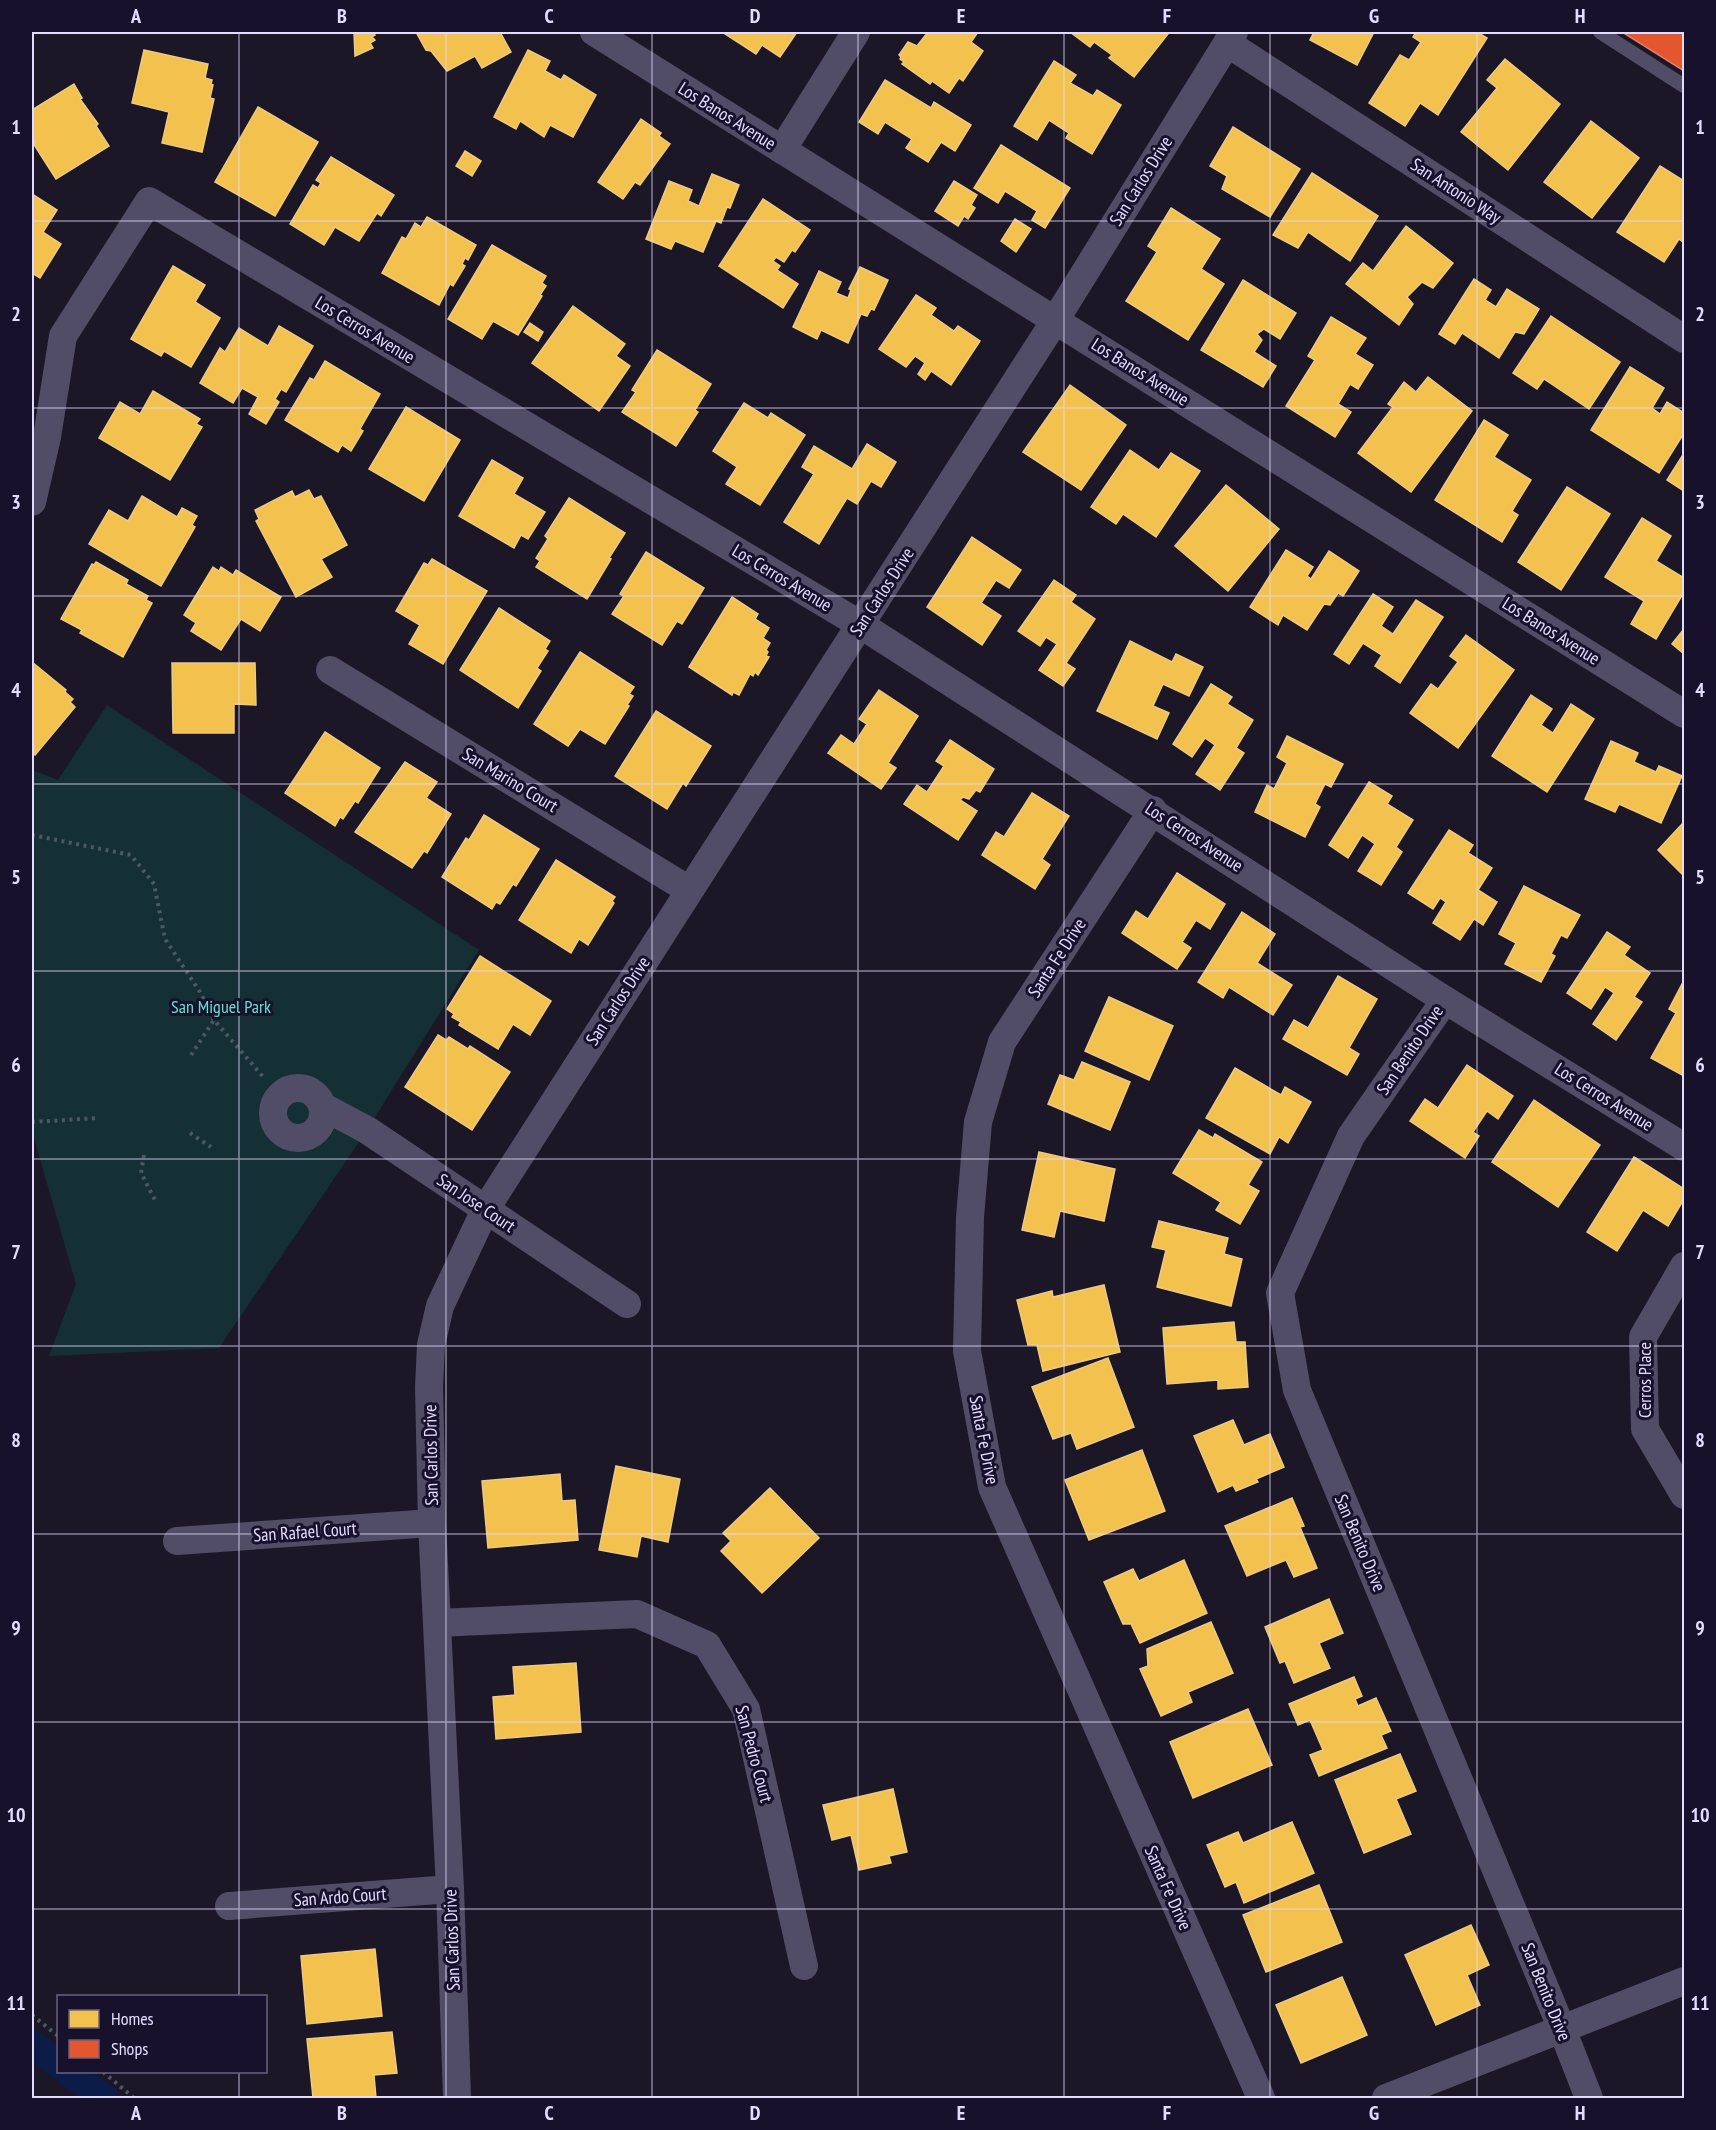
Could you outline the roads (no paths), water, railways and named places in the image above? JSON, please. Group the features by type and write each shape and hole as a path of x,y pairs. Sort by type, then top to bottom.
{"street":[{"name":"Los Banos Avenue","path":"594,32 1684,714"},
{"path":"782,150 856,32"},
{"name":"San Carlos Drive","path":"457,2098 450,1889 432,1523 429,1387 431,1345 440,1306 485,1210 1056,320 1230,37"},
{"name":"San Antonio Way","path":"1230,37 1684,339"},
{"name":"Los Cerros Avenue","path":"32,502 47,438 63,336 149,201 861,625 1153,810 1445,1000 1684,1147"},
{"name":"San Marino Court","path":"330,670 689,890"},
{"name":"Santa Fe Drive","path":"1153,810 1002,1042 978,1122 970,1217 967,1351 992,1487 1261,2098"},
{"name":"San Benito Drive","path":"1445,1000 1351,1136 1280,1293 1297,1390 1589,2098"},
{"name":"San Jose Court","path":"322,1106 367,1130 627,1304"},
{"name":"Cerros Place","path":"1684,1266 1643,1337 1645,1429 1684,1495"},
{"name":"San Rafael Court","path":"177,1541 432,1523"},
{"name":"San Pedro Court","path":"437,1623 636,1614 707,1644 746,1709 804,1966"},
{"name":"San Ardo Court","path":"229,1906 450,1889"},
{"path":"1386,2098 1684,1981"}],"lane":[{"path":"1600,32 1684,86"}],"waterway":[{"path":"32,2044 57,2063"},
{"path":"69,2073 104,2098"}],"park label":[{"name":"San Miguel Park","path":"221,1007"}]}
